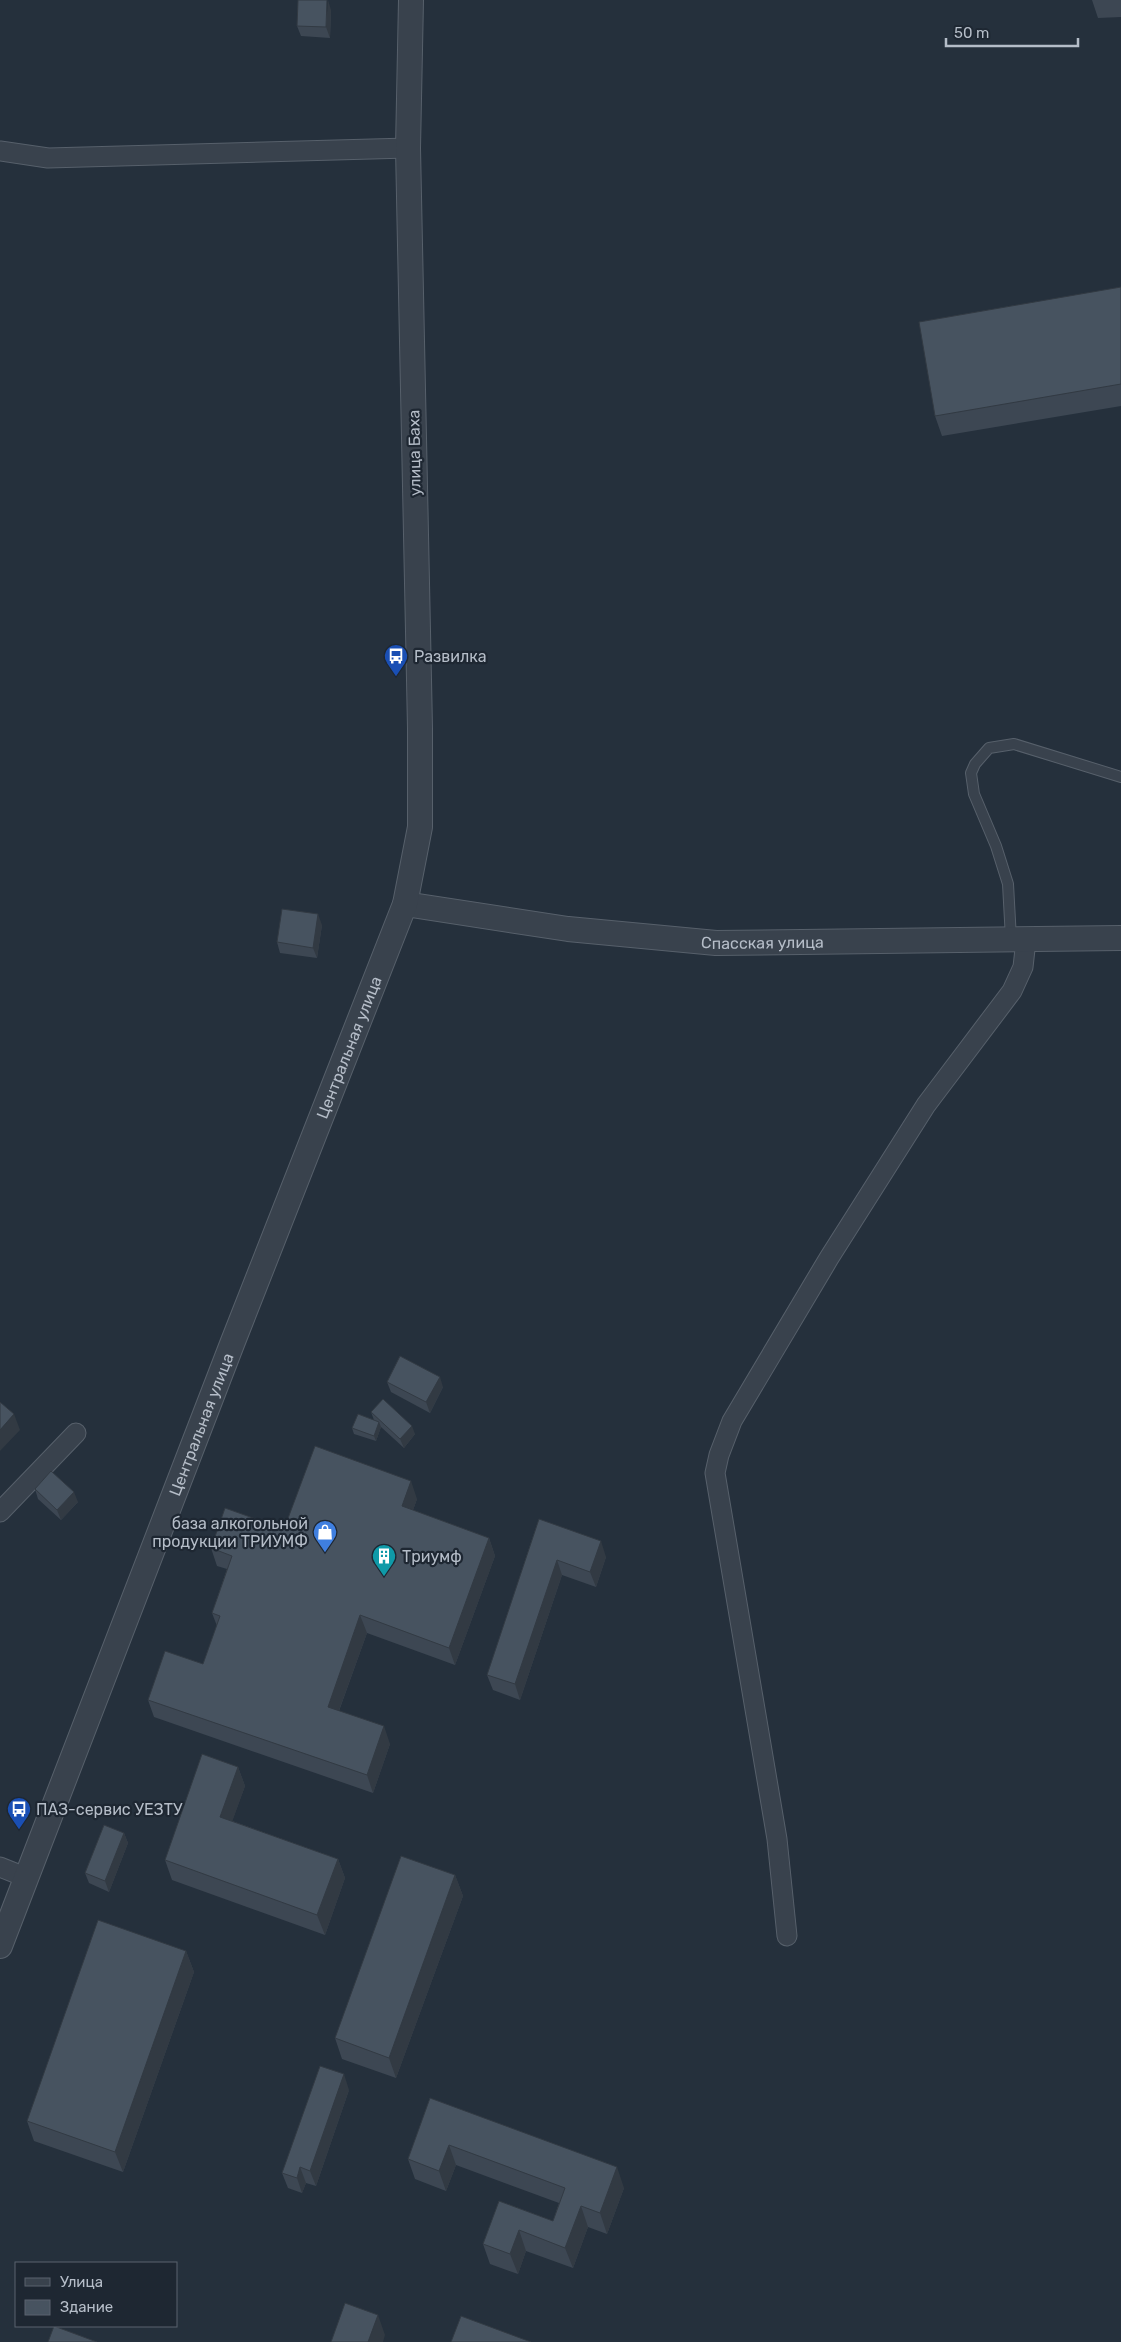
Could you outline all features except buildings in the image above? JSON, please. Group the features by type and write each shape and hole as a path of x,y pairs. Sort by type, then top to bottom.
{"street":[{"name":"улица Баха","path":"405,904 420,827 420,719 408,148 411,0"},
{"path":"0,151 48,158 408,148"},
{"name":"Спасская улица","path":"405,904 568,929 716,943 1121,938"},
{"name":"Центральная улица","path":"0,1946 25,1877 405,904"},
{"path":"787,1936 777,1839 715,1473 718,1455 732,1421 829,1258 926,1105 1012,991 1022,967 1018,940"},
{"path":"0,1512 76,1433"},
{"path":"0,1868 25,1877"}],"lane":[{"path":"1018,940 1008,884 996,846 974,794 971,773 975,764 990,748 1014,744 1121,777"}],"place":[{"name":"Развилка","path":"396,677"},
{"name":"база алкогольной продукции ТРИУМФ","path":"325,1553"},
{"name":"Триумф","path":"384,1577"},
{"name":"ПАЗ-сервис УЕЗТУ","path":"19,1830"}]}
